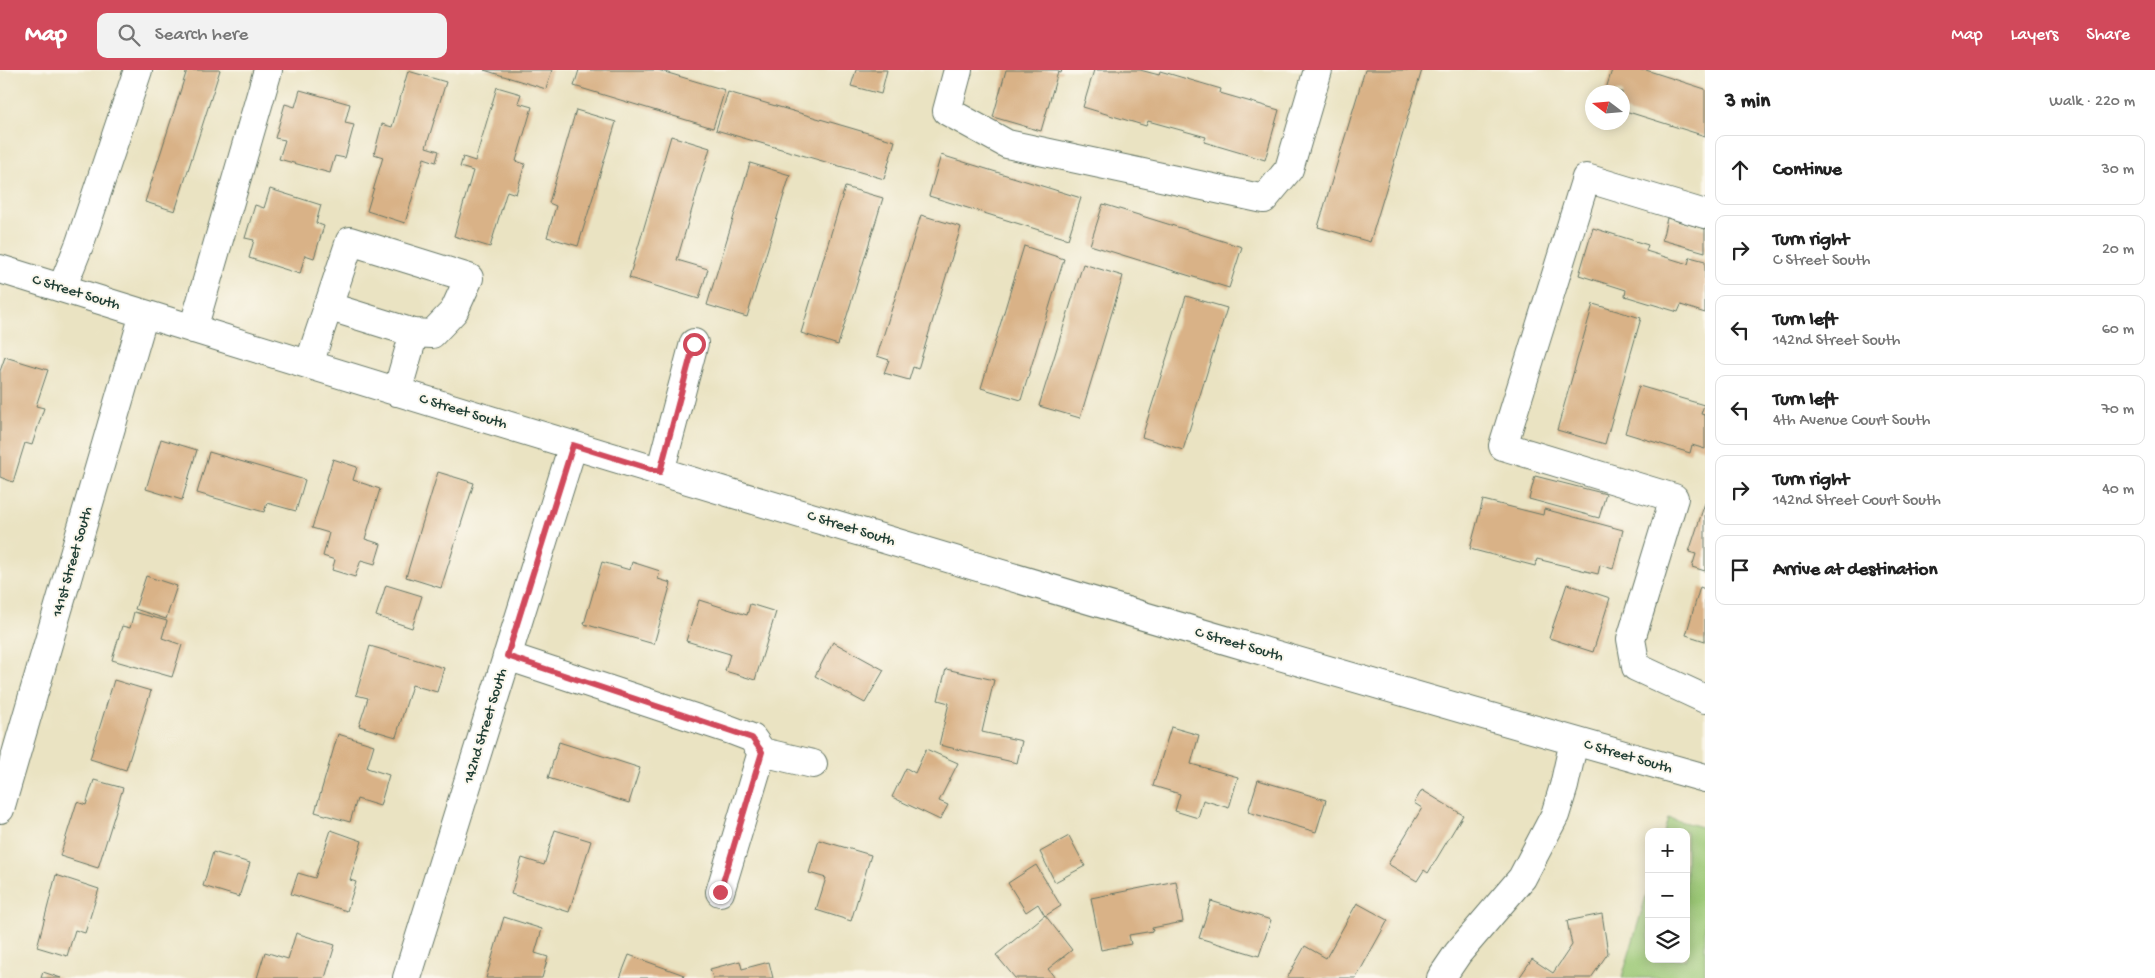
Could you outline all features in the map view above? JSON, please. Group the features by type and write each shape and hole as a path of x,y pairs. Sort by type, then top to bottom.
{"street":[{"path":"62,288 80,243 138,70"},
{"path":"193,329 268,70"},
{"path":"958,70 947,111 1007,144 1264,198 1289,169 1318,70"},
{"path":"1705,214 1586,178 1503,446 1674,498 1631,639 1636,667 1705,699"},
{"path":"309,364 328,306 350,240 469,278 454,311 432,334 414,333 328,306"},
{"name":"C Street South","path":"0,269 660,472 1215,638 1705,778"},
{"name":"141st Street South","path":"0,809 144,314"},
{"path":"397,392 414,333"},
{"path":"660,472 694,344"},
{"name":"142nd Street South","path":"407,978 573,445"},
{"path":"507,656 731,730 752,738 762,752 813,764"},
{"path":"1441,978 1522,878 1555,815 1564,786 1574,741"},
{"path":"720,892 762,752"}],"green space":[{"path":"1668,818 1705,828 1705,978 1622,978 1645,900 1645,963 1690,963 1690,828 1665,828"}],"building":[{"path":"187,70 220,70 175,211 145,202"},
{"path":"484,70 552,70 546,89"},
{"path":"579,70 658,70 725,90 713,128 574,86"},
{"path":"856,70 887,70 881,94 851,86"},
{"path":"1006,70 1062,70 1061,73 1058,72 1041,131 993,117"},
{"path":"1094,70 1140,70 1159,75 1160,71 1221,89 1220,93 1279,110 1265,160 1204,142 1206,137 1148,121 1146,126 1083,107"},
{"path":"1365,70 1422,70 1370,242 1318,227"},
{"path":"1612,70 1646,70 1705,89 1705,136 1630,113 1630,85 1607,85"},
{"path":"408,71 446,82 426,147 439,151 436,162 424,158 405,223 367,211 383,157 374,154 382,124 392,127"},
{"path":"497,87 521,94 518,103 532,107 516,161 525,164 516,194 507,191 490,247 454,236 473,171 460,167 463,157 475,161"},
{"path":"300,90 350,104 345,123 354,125 345,158 335,156 330,173 279,159 285,140 275,138 285,104 295,107"},
{"path":"728,92 895,141 884,179 716,130"},
{"path":"576,110 616,122 578,246 547,237 556,206 549,203"},
{"path":"671,136 710,148 677,260 708,269 699,299 629,278"},
{"path":"941,155 1081,198 1068,239 929,196"},
{"path":"750,163 790,175 747,317 707,305"},
{"path":"845,187 883,198 838,345 801,333"},
{"path":"270,189 321,205 316,223 324,226 314,258 305,255 300,274 249,258 254,240 245,238 255,205 264,208"},
{"path":"1103,204 1242,247 1229,288 1090,245"},
{"path":"921,215 961,227 918,369 913,367 909,380 884,373 889,360 877,356"},
{"path":"1667,218 1705,229 1705,252 1662,240"},
{"path":"1593,228 1648,245 1646,251 1688,264 1690,257 1705,261 1705,313 1681,305 1678,312 1625,296 1626,290 1579,275"},
{"path":"1024,246 1064,259 1021,400 981,388"},
{"path":"1083,264 1123,276 1080,418 1039,406"},
{"path":"1186,296 1227,308 1183,450 1142,437"},
{"path":"1593,304 1641,318 1605,444 1557,430"},
{"path":"5,357 48,370 36,406 44,408 32,445 25,443 13,482 0,477 0,371"},
{"path":"1639,386 1704,405 1701,414 1705,415 1705,449 1692,445 1690,453 1625,433"},
{"path":"161,439 197,450 182,500 146,489"},
{"path":"209,452 305,480 296,511 267,503 264,512 197,493"},
{"path":"333,459 357,467 353,480 380,489 365,539 381,544 375,564 361,560 355,577 332,570 335,560 323,556 329,533 312,528"},
{"path":"438,472 474,483 441,588 406,577"},
{"path":"1535,476 1606,494 1599,518 1529,499"},
{"path":"1483,500 1543,515 1544,509 1623,530 1613,569 1600,565 1598,574 1537,559 1535,566 1470,549"},
{"path":"1705,503 1705,571 1692,567 1696,554 1689,552"},
{"path":"602,562 630,570 632,562 660,571 658,579 671,583 654,644 584,624"},
{"path":"146,576 177,586 166,619 135,609"},
{"path":"1567,584 1610,598 1593,652 1549,638"},
{"path":"386,585 422,596 412,628 376,616"},
{"path":"1700,587 1705,589 1705,641 1686,635"},
{"path":"699,600 747,615 750,604 776,612 755,680 725,671 730,654 686,641"},
{"path":"134,612 167,621 162,638 182,645 172,677 112,660 122,626 130,628"},
{"path":"833,642 884,670 865,703 815,676"},
{"path":"370,646 444,668 437,692 412,685 396,737 359,726 368,698 356,695"},
{"path":"946,669 994,680 982,732 1022,741 1017,763 939,745 949,703 938,700"},
{"path":"114,680 151,691 126,770 90,759"},
{"path":"1171,727 1199,735 1191,764 1238,777 1229,808 1203,800 1198,818 1175,811 1180,794 1153,786"},
{"path":"338,734 374,745 367,768 389,775 380,806 357,799 350,822 315,812"},
{"path":"559,742 640,768 629,803 548,778"},
{"path":"926,749 958,763 939,801 948,805 940,820 892,797 906,768 915,773"},
{"path":"94,780 123,788 98,868 60,856 77,802 86,805"},
{"path":"1258,780 1326,800 1316,832 1248,812"},
{"path":"1422,790 1463,815 1428,873 1424,870 1417,881 1388,864 1422,808 1414,803"},
{"path":"331,830 362,841 350,880 356,882 347,911 291,894 298,873 315,878"},
{"path":"555,830 591,841 569,912 511,894 522,858 544,865"},
{"path":"1069,836 1085,866 1055,882 1040,852"},
{"path":"819,840 871,855 851,921 816,910 826,878 809,873"},
{"path":"213,852 250,863 239,897 203,886"},
{"path":"1036,865 1061,906 1045,916 1038,904 1026,912 1008,883"},
{"path":"56,875 99,889 85,933 75,930 67,956 37,947"},
{"path":"1176,881 1183,922 1152,928 1153,931 1129,935 1131,944 1101,950 1091,898"},
{"path":"1211,901 1271,920 1259,956 1199,938"},
{"path":"1357,903 1388,920 1356,978 1287,978 1305,946 1326,958"},
{"path":"1602,914 1608,953 1591,978 1519,978 1532,959 1553,973 1572,945 1567,921"},
{"path":"1045,915 1072,950 1048,969 1055,978 1015,978 996,955"},
{"path":"504,917 542,929 535,953 548,957 542,978 486,978"},
{"path":"296,933 335,945 325,978 257,978 265,952 288,959"},
{"path":"629,955 684,975 683,978 620,978"},
{"path":"740,961 742,969 769,962 773,978 713,978 710,969"},
{"path":"43,972 61,978 41,978"}],"route":[{"path":"694,344 660,472 573,445 507,656 752,738 762,752 720,892"}]}
